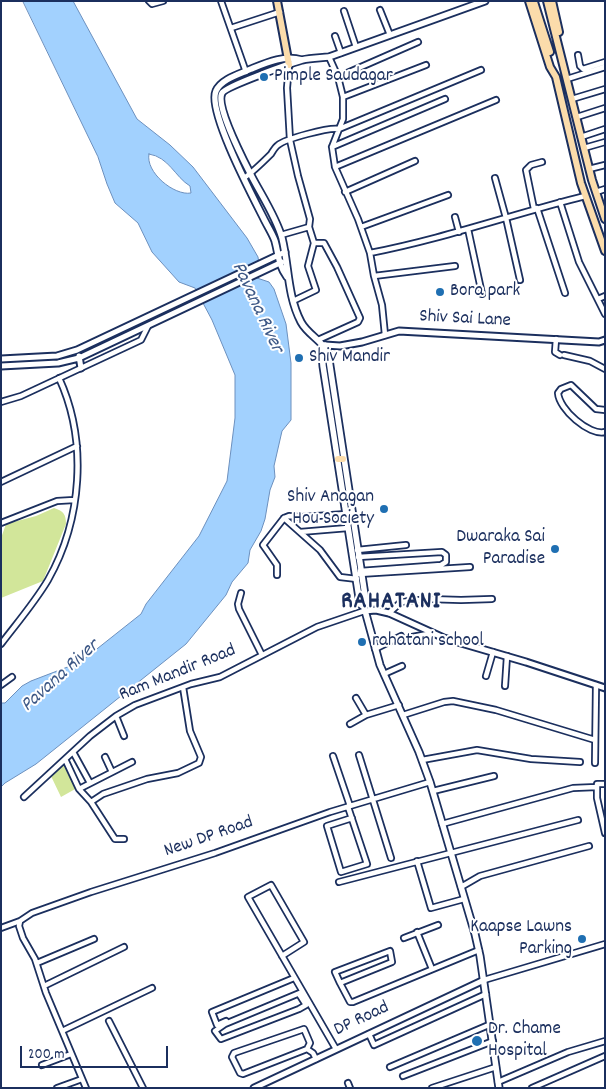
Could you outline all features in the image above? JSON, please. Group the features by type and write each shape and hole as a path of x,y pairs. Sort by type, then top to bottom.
{"main road":[{"path":"277,1 289,65"},
{"path":"358,576 346,514 328,352 325,345 306,331 301,324 287,277 287,260 281,235 239,152 223,110 221,102 222,93 231,86 302,60 329,57 485,1"},
{"path":"529,1 550,67 556,77"},
{"path":"534,1 554,67 584,196 605,251"},
{"path":"547,1 589,169 605,219"},
{"path":"552,1 568,66 567,77"},
{"path":"287,277 279,262 275,242 233,155 214,103 216,90 219,86 246,72 265,63 288,57 302,60"},
{"path":"341,459 358,557 360,604 364,609 384,674 422,760 451,852 479,950 499,1085"}],"street":[{"path":"149,1 152,4 163,1"},
{"path":"221,1 246,72"},
{"path":"380,10 390,35"},
{"path":"344,11 356,47"},
{"path":"231,28 280,12"},
{"path":"335,36 341,53"},
{"path":"338,77 418,42"},
{"path":"578,55 580,66 583,69 605,62"},
{"path":"329,57 338,77 343,97 343,119 332,147 335,167 370,253 382,304 385,335"},
{"path":"289,65 287,91 290,140 310,219 309,227 314,243 308,266 316,290 293,301"},
{"path":"343,97 426,65"},
{"path":"567,77 605,67"},
{"path":"244,178 270,155 277,145 322,130 338,129 481,70"},
{"path":"572,99 605,89"},
{"path":"332,147 446,99"},
{"path":"335,167 496,100"},
{"path":"577,117 605,108"},
{"path":"581,137 605,129"},
{"path":"584,148 605,142"},
{"path":"345,192 415,161"},
{"path":"542,162 531,165 526,170 535,208 566,293"},
{"path":"589,169 605,165"},
{"path":"495,178 520,280"},
{"path":"596,192 605,189"},
{"path":"360,227 448,195"},
{"path":"370,253 459,232 535,208 584,196"},
{"path":"560,202 579,262 605,314"},
{"path":"455,217 459,232"},
{"path":"281,235 309,227"},
{"path":"468,229 482,294"},
{"path":"314,243 324,243 360,318 358,322 318,340"},
{"path":"1,359 57,356 78,350 285,252"},
{"path":"1,366 58,363 79,358 279,262 287,260"},
{"path":"374,276 454,266"},
{"path":"598,299 605,296"},
{"path":"1,402 21,396 141,340 148,326"},
{"name":"Shiv Sai Lane","path":"325,345 340,346 362,342 399,331 604,341"},
{"path":"556,340 555,352 590,361 605,369"},
{"path":"78,350 81,368"},
{"path":"1,644 48,580 70,529 78,473 77,446 68,395 59,378"},
{"path":"605,410 596,409 571,385 561,389 558,393 562,405 572,416 595,433 605,432"},
{"path":"1,482 77,446"},
{"path":"1,523 57,501 74,500"},
{"path":"277,575 277,565 263,545 284,518 289,516 346,514"},
{"path":"284,518 320,550 340,577 470,567"},
{"path":"300,532 348,528"},
{"path":"357,550 406,545"},
{"path":"358,557 442,552 446,555 446,562 441,565 358,576"},
{"path":"241,593 238,604 239,609 262,655"},
{"path":"388,613 401,602 428,599 492,599"},
{"path":"364,609 388,613 432,633 605,688"},
{"name":"Ram Mandir Road","path":"24,797 116,716 135,705 183,687 220,676 317,627 364,609"},
{"path":"412,637 432,633"},
{"path":"375,649 401,636"},
{"path":"486,676 493,652"},
{"path":"505,686 507,656"},
{"path":"384,674 402,666"},
{"path":"1,685 12,677"},
{"path":"595,763 596,685"},
{"path":"91,802 103,794 147,779 178,773 199,763 201,757 190,731 183,687"},
{"path":"356,698 366,715"},
{"path":"403,715 453,701 496,710 595,740"},
{"path":"350,724 366,715 399,706"},
{"path":"116,716 124,736"},
{"path":"422,760 477,750 530,759 580,762"},
{"path":"73,752 90,783"},
{"path":"359,755 391,858"},
{"path":"333,756 367,864 341,872 327,826 352,818"},
{"path":"105,757 112,772"},
{"path":"65,760 79,789 91,802 116,839 124,839"},
{"path":"79,789 132,762"},
{"path":"433,791 494,776"},
{"name":"New DP Road","path":"1,928 20,921 32,913 88,893 215,853 330,812 430,782"},
{"path":"442,824 573,788 597,787 597,784 605,784"},
{"path":"597,787 597,798 605,833"},
{"path":"330,812 334,824"},
{"path":"339,882 578,820"},
{"path":"461,888 480,876 590,846"},
{"path":"417,861 431,908 464,899"},
{"path":"282,956 304,942 271,885 248,897 300,991 336,1049"},
{"path":"20,921 19,926 37,964 44,986 86,1088"},
{"path":"404,938 438,925"},
{"path":"417,932 432,969"},
{"path":"37,964 94,939"},
{"path":"484,980 605,944"},
{"path":"44,986 124,947"},
{"path":"340,983 392,962 390,952 335,972 340,983 348,1000 353,1002 479,950"},
{"path":"293,978 213,1011 217,1025 300,991"},
{"name":"DP Road","path":"254,1088 309,1059 311,1053 336,1049 484,980"},
{"path":"62,1031 152,988"},
{"path":"300,991 306,1005 299,1009 221,1039 215,1031 225,1024 300,991"},
{"path":"368,1034 374,1045 486,994"},
{"path":"109,1021 143,1088"},
{"path":"390,1067 491,1024"},
{"path":"302,1029 306,1030 311,1053 243,1074 240,1073 232,1057 234,1053 302,1029"},
{"path":"499,1085 568,1052 605,1040"},
{"path":"403,1076 493,1041"},
{"path":"309,1059 307,1053 311,1053"},
{"path":"42,1065 72,1054"},
{"path":"532,1088 605,1056"},
{"path":"432,1088 496,1067"},
{"path":"57,1088 82,1079"}],"green space":[{"path":"54,508 64,514 66,524 43,581 1,598 1,538 6,524 36,516"},
{"path":"64,761 77,788 61,797 50,774"}],"water":[{"name":"Pavana River","path":"23,1 73,1 137,119 170,145 193,167 247,238 258,257 257,278 269,282 274,289 286,324 291,363 291,420 282,431 274,466 275,477 270,490 261,531 250,550 248,563 232,582 226,595 186,644 36,764 1,787 1,703 5,703 22,686 31,681 78,663 141,614 146,604 199,536 227,481 235,418 235,375 212,320 195,288 179,282 152,252 138,223 115,203 98,157","holes":["149,154 167,163 190,186 191,193 184,193 169,187 156,175 151,168"]}],"place":[{"name":"Pimple Saudagar","path":"264,77"},
{"name":"Bora park","path":"440,292"},
{"name":"Shiv Mandir","path":"299,358"},
{"name":"Shiv Anagan Hou Society","path":"384,509"},
{"name":"Dwaraka Sai Paradise","path":"555,549"},
{"name":"rahatani school","path":"362,642"},
{"name":"Kaapse Lawns Parking","path":"582,939"},
{"name":"Dr. Chame Hospital","path":"477,1041"}],"district":[{"name":"RAHATANI","path":"391,604"}]}
